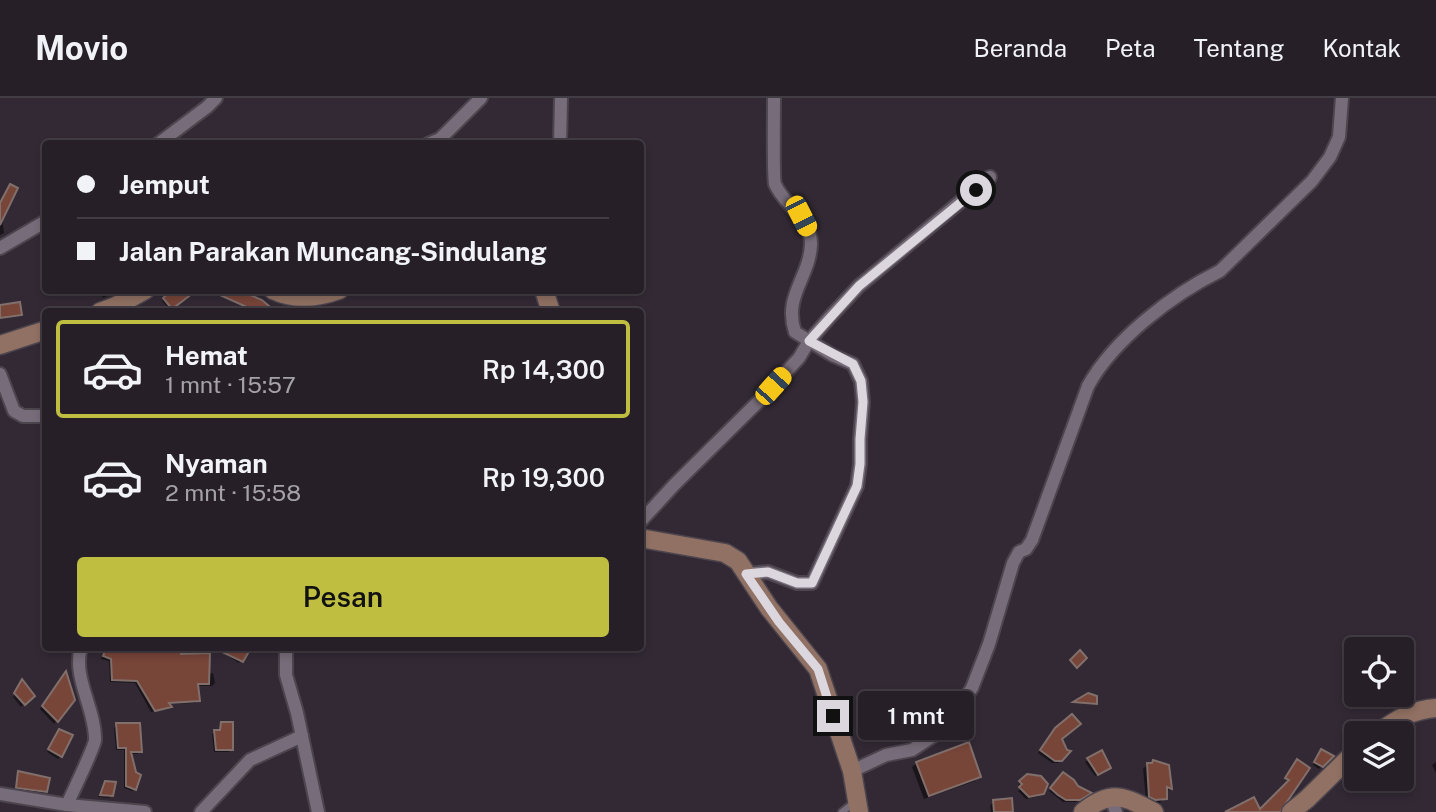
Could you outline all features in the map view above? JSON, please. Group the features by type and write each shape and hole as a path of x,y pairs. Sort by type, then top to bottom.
{"street":[{"path":"163,140 216,98"},
{"path":"438,140 481,98"},
{"path":"560,140 561,98"},
{"path":"746,574 768,572 797,583 812,583 857,486 860,464 863,402 861,381 853,364 795,332 792,321 792,304 806,267 811,243 801,216 775,183 774,98"},
{"path":"852,771 886,755 912,750 945,728 972,688 994,629 1008,575 1019,552 1032,540 1095,373 1130,334 1175,298 1220,271 1312,181 1336,146 1342,98"},
{"path":"644,518 761,400 859,286 990,177"},
{"path":"0,248 42,223"},
{"path":"115,308 140,294"},
{"path":"282,294 302,298 329,294"},
{"path":"0,345 42,331"},
{"path":"0,374 14,411 23,416 42,416"},
{"path":"644,539 725,553 738,561 769,608 818,669 852,771 853,808"},
{"path":"67,805 95,744 81,670 81,651"},
{"path":"286,651 286,675 318,812"},
{"path":"1395,721 1403,715 1436,708"},
{"path":"201,812 250,760 302,736"},
{"path":"1291,812 1344,763"},
{"path":"0,794 67,805 145,812"},
{"path":"1083,812 1101,799 1113,804 1129,799 1154,812"}],"building":[{"path":"10,184 18,188 0,225 0,203"},
{"path":"168,294 192,294 173,308 163,298"},
{"path":"218,294 248,294 262,300 271,308 249,308"},
{"path":"20,302 22,315 0,318 0,305"},
{"path":"1080,650 1087,658 1077,668 1070,660"},
{"path":"105,651 210,653 209,684 198,684 200,701 169,703 172,707 155,711 137,681 112,680 111,659 103,656"},
{"path":"220,651 249,651 243,662"},
{"path":"66,671 75,700 58,722 42,706"},
{"path":"22,679 35,696 25,705 14,693"},
{"path":"1088,693 1097,696 1097,704 1073,702"},
{"path":"1072,714 1081,724 1062,739 1067,750 1071,751 1062,761 1055,761 1040,750 1055,728"},
{"path":"221,722 233,722 233,750 216,750 214,730 220,730"},
{"path":"116,723 140,723 142,752 131,752 136,772 141,775 136,790 126,786 126,748 118,748"},
{"path":"59,729 73,735 62,757 48,749"},
{"path":"969,742 981,777 929,796 916,762"},
{"path":"1321,749 1334,756 1323,767 1314,762"},
{"path":"1102,750 1111,768 1098,775 1087,758"},
{"path":"1297,759 1310,768 1280,812 1225,812 1254,797 1260,809 1289,780 1285,778"},
{"path":"1153,760 1169,765 1172,789 1167,787 1167,799 1155,800 1149,797 1147,763 1152,763"},
{"path":"18,771 50,778 47,792 16,788"},
{"path":"1063,772 1078,786 1092,793 1080,800 1066,800 1058,795 1050,788"},
{"path":"1027,774 1041,776 1048,784 1044,794 1029,797 1019,787 1022,784 1019,781"},
{"path":"105,781 116,782 113,796 100,795"},
{"path":"1012,798 1013,812 994,812 993,800"}],"route":[{"path":"833,716 818,669 779,622 746,574 768,572 797,583 812,583 857,486 863,402 861,381 853,364 809,341 859,286 976,190"}]}
